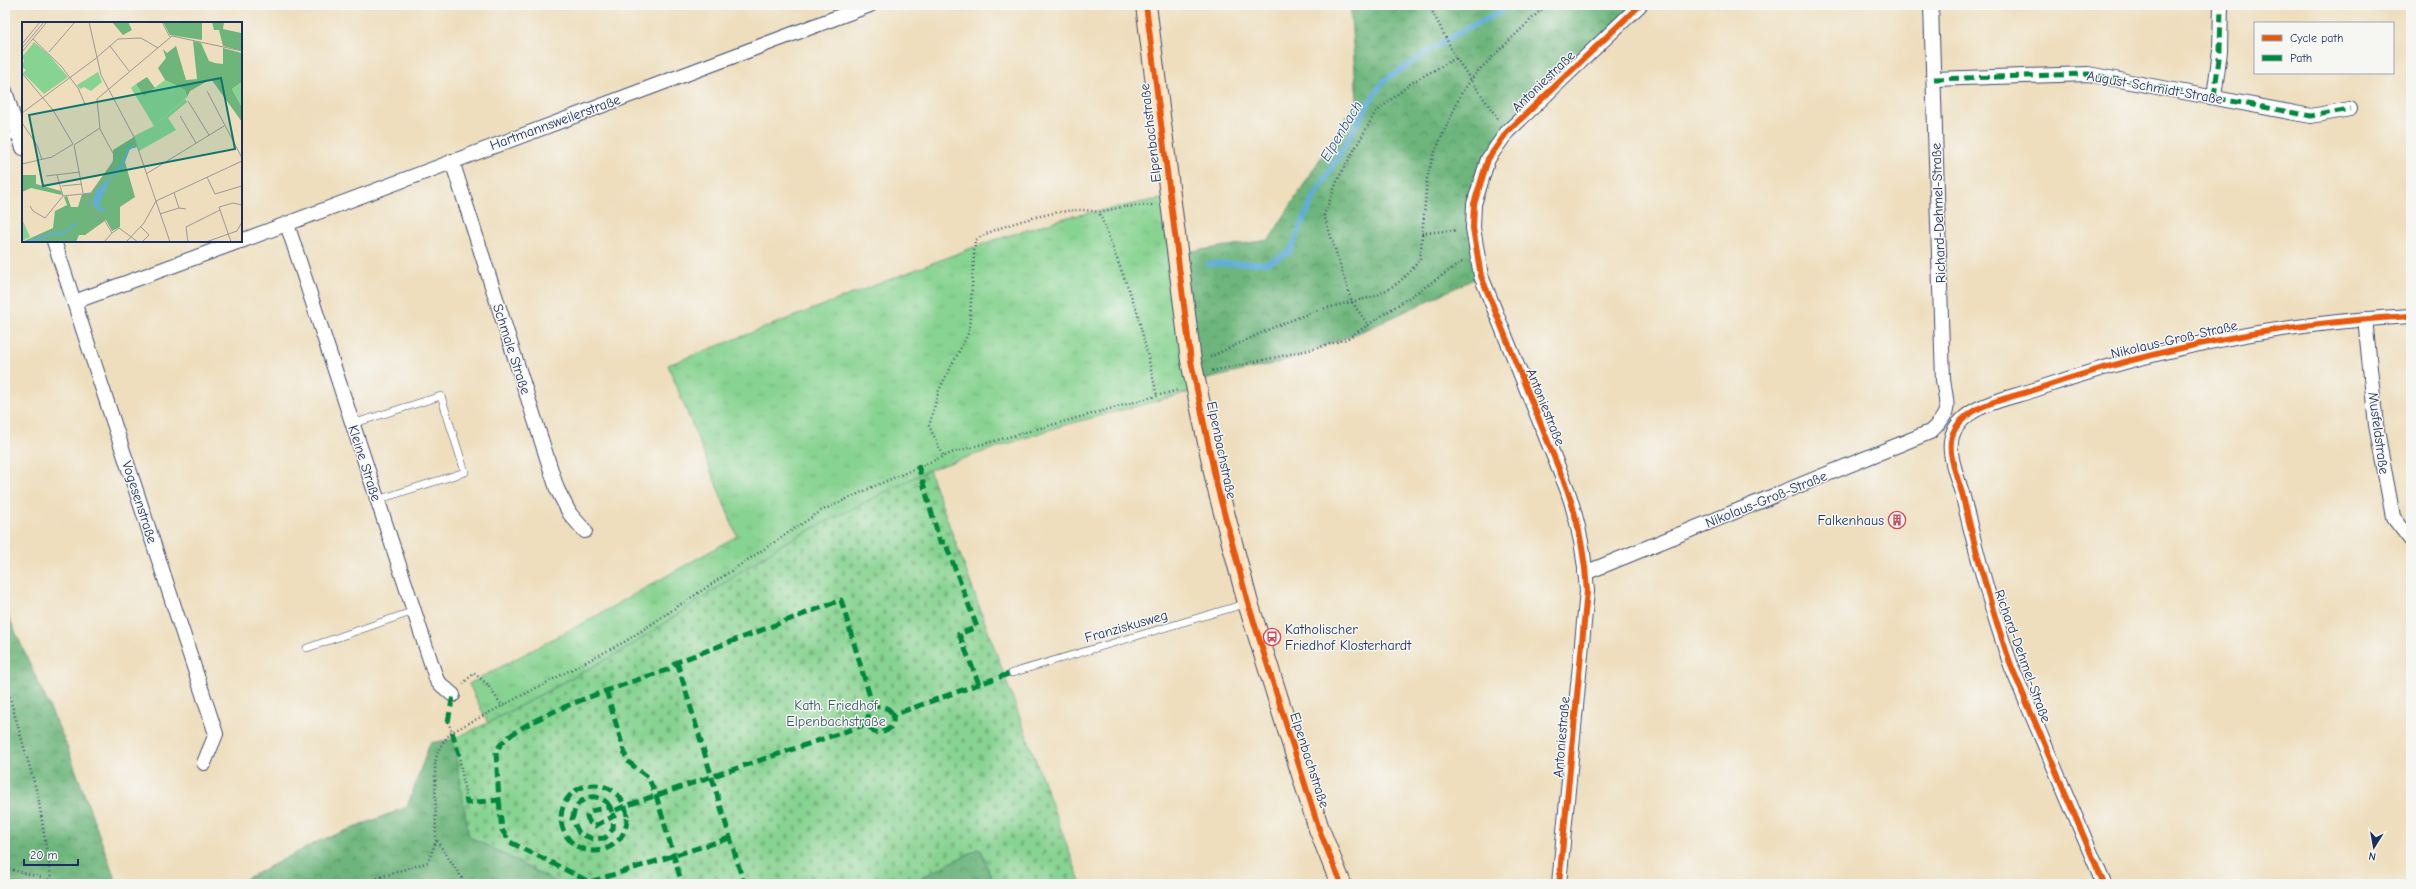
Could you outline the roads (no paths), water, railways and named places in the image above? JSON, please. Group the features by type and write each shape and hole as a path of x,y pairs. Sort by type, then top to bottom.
{"street":[{"name":"Hartmannsweilerstraße","path":"242,240 870,5"},
{"name":"Elpenbachstraße","path":"1146,5 1194,374 1217,486 1248,603 1319,829 1341,884"},
{"name":"Antoniestraße","path":"1559,884 1587,592 1586,573 1581,534 1567,489 1481,276 1473,228 1474,204 1488,159 1507,132 1640,5"},
{"name":"Richard-Dehmel-Straße","path":"1931,5 1943,380 1947,409 1944,420"},
{"path":"2214,97 2220,50 2221,5"},
{"name":"August-Schmidt-Straße","path":"1934,80 2088,74 2311,116 2350,109"},
{"path":"5,91 12,136 22,147"},
{"name":"Schmale Straße","path":"452,161 557,490 570,514 585,531"},
{"name":"Kleine Straße","path":"287,224 437,681 453,695"},
{"name":"Vogesenstraße","path":"54,242 216,734 204,763"},
{"name":"Hartmannsweilerstraße","path":"74,302 237,242"},
{"name":"Nikolaus-Groß-Straße","path":"1956,427 1974,410 2080,374 2135,359 2248,334 2365,319 2411,316"},
{"name":"Musfeldstraße","path":"2365,319 2376,425 2393,517 2411,540"},
{"name":"Nikolaus-Groß-Straße","path":"1586,573 1930,432 1944,420"},
{"name":"Richard-Dehmel-Straße","path":"1956,427 1950,448 1978,560 1999,632 2012,668 2104,884"}],"lane":[{"path":"352,424 441,396 465,472 377,500"},
{"name":"Franziskusweg","path":"1012,673 1248,603"},
{"path":"307,648 414,611"}],"waterway":[{"name":"Elpenbach","path":"1208,264 1268,263 1290,252 1311,203 1374,95 1385,80 1453,36 1513,5"}],"place":[{"name":"Falkenhaus","path":"1897,520"},
{"name":"Katholischer Friedhof Klosterhardt","path":"1272,637"}],"park label":[{"name":"Kath. Friedhof Elpenbachstraße","path":"836,714"}]}
